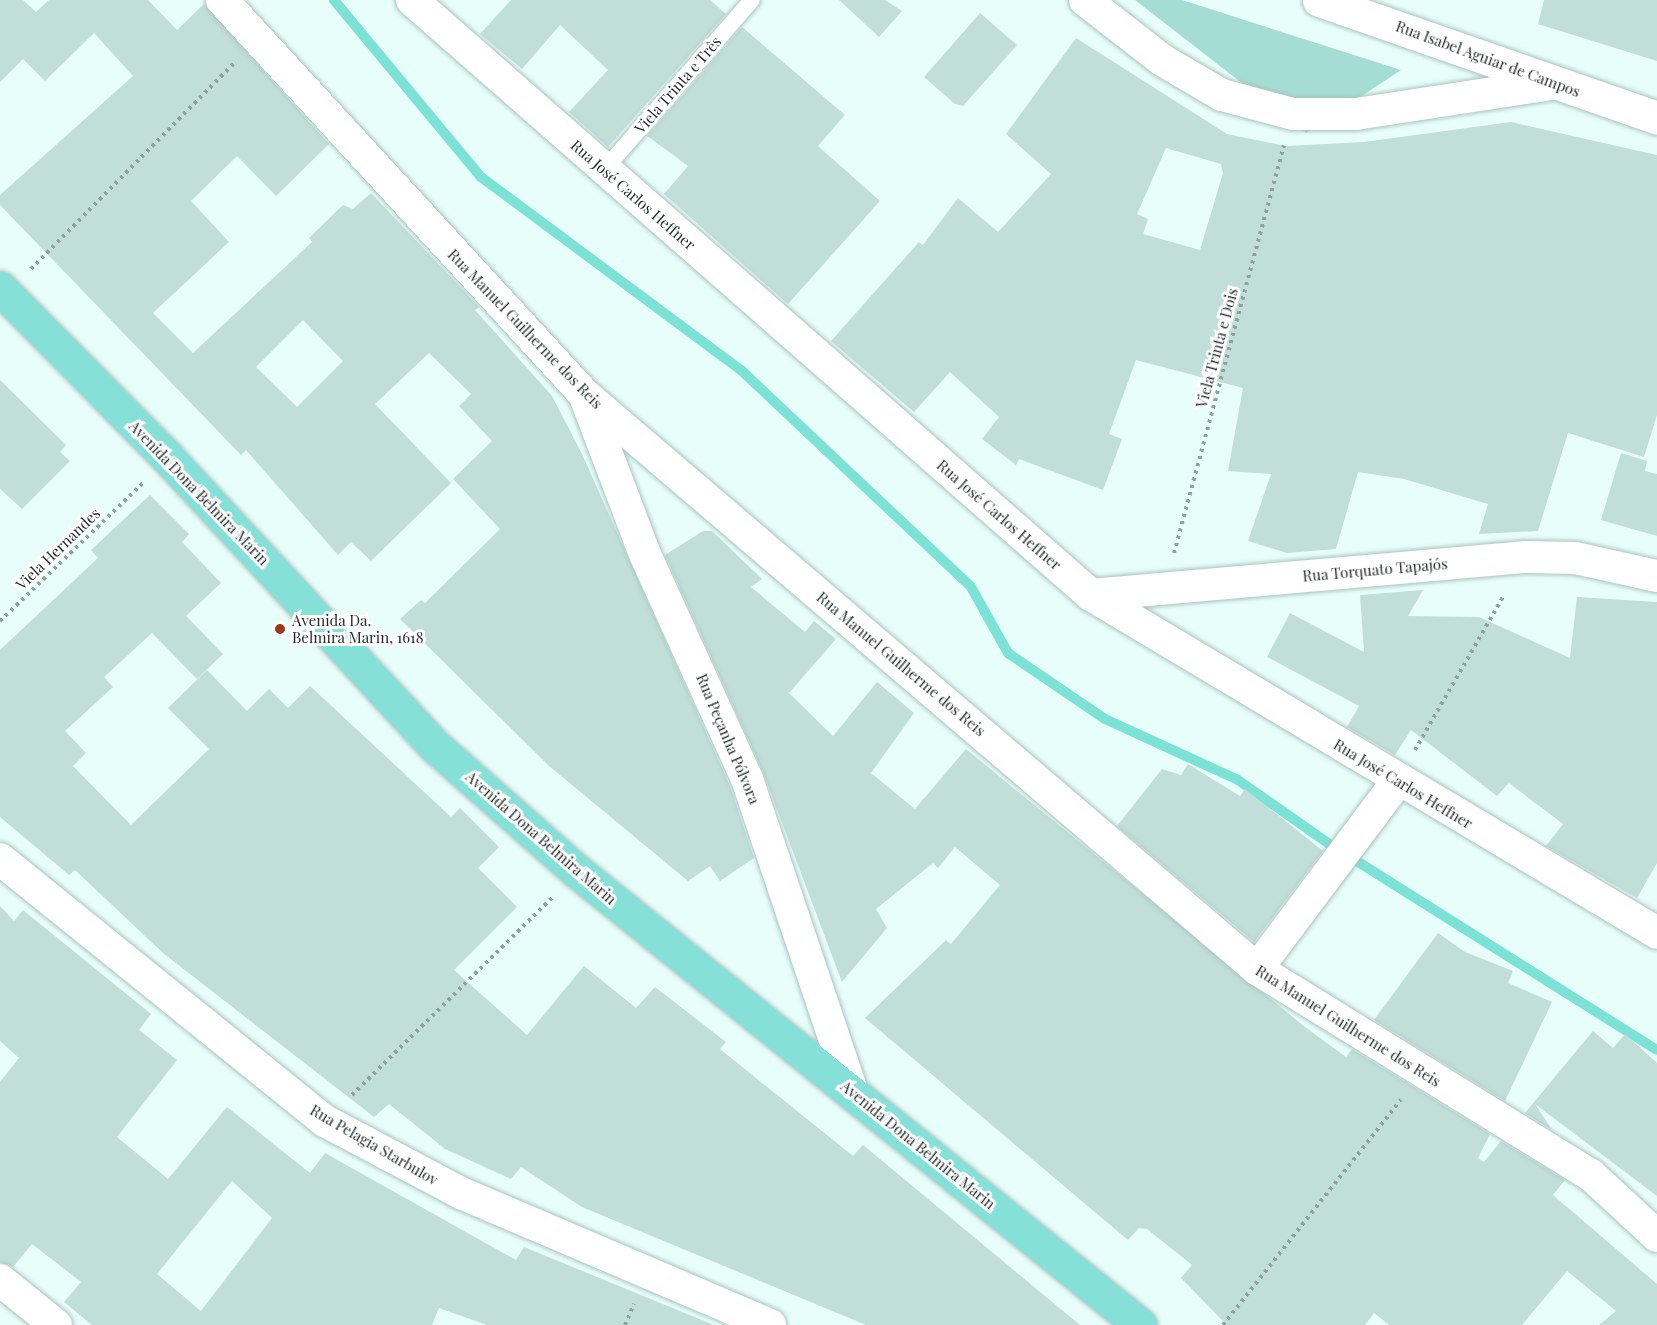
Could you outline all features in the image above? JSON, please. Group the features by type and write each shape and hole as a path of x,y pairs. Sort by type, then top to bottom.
{"main road":[{"name":"Avenida Dona Belmira Marin","path":"4,298 168,458 436,747 578,872 1140,1325"}],"street":[{"name":"Rua Manuel Guilherme dos Reis","path":"222,0 255,41 585,395 1257,969 1422,1074 1591,1175 1657,1236"},
{"name":"Rua José Carlos Heffner","path":"412,0 1090,595 1397,782 1657,933"},
{"path":"1085,0 1162,60 1222,95 1293,114 1356,114 1552,84"},
{"name":"Rua Isabel Aguiar de Campos","path":"1319,0 1552,84 1657,118"},
{"name":"Rua Peçanha Pólvora","path":"585,395 644,552 747,779 852,1091"},
{"name":"Rua Torquato Tapajós","path":"1090,595 1526,557 1575,558 1657,576"},
{"path":"1257,969 1397,782"},
{"name":"Rua Pelagia Starbulov","path":"0,859 326,1121 461,1193 770,1325"},
{"path":"0,1280 56,1325"}],"lane":[{"name":"Viela Trinta e Três","path":"604,170 752,0"}],"path":[{"path":"4,298 255,41"},
{"name":"Viela Trinta e Dois","path":"1164,588 1293,114"},
{"name":"Viela Hernandes","path":"0,621 132,494"},
{"path":"1397,782 1526,557"},
{"path":"326,1121 578,872"},
{"path":"1223,1325 1422,1074"}],"green space":[{"path":"1135,0 1182,0 1401,70 1306,133"}],"building":[{"path":"0,0 23,0 36,12 49,0 148,0 177,30 204,4 329,144 276,196 237,156 191,201 229,242 153,313 193,353 312,242 309,238 343,205 353,209 371,193 479,307 475,310 552,396 582,454 730,786 754,858 720,881 710,866 688,881 549,766 400,619 421,600 425,603 500,529 453,479 492,441 459,406 471,394 429,353 375,404 451,483 371,561 351,542 338,555 246,450 241,455 0,205 0,195 133,76 94,33 45,81 23,59 0,82","holes":["303,320 343,361 297,407 256,367"]},
{"path":"511,0 710,0 726,14 608,147 569,112 608,70 560,25 522,69 480,34"},
{"path":"839,0 885,0 902,11 879,37"},
{"path":"1544,0 1657,0 1657,61 1538,24"},
{"path":"980,13 1017,45 963,106 955,104 924,77"},
{"path":"742,27 845,115 818,146 880,201 788,304 664,194 688,166 647,136"},
{"path":"1076,38 1227,134 1286,146 1364,142 1511,122 1657,155 1657,415 1644,457 1568,433 1538,531 1479,534 1488,504 1404,479 1358,472 1336,549 1287,553 1248,541 1271,474 1228,471 1243,388 1136,360 1109,434 1122,439 1103,490 1019,459 1016,465 982,439 999,417 950,372 914,412 831,341 919,242 923,245 958,198 998,232 1051,174 1006,134","holes":["1166,148 1221,164 1223,173 1200,250 1143,234 1148,219 1137,214"]},
{"path":"0,380 66,445 60,452 70,461 22,509 0,489"},
{"path":"1621,453 1647,461 1645,471 1657,474 1657,536 1601,520"},
{"path":"150,495 189,534 182,542 221,583 186,616 223,654 197,679 152,633 104,677 113,687 65,731 86,753 73,766 131,825 209,749 168,708 207,670 247,711 269,689 288,708 310,686 451,817 460,808 499,847 478,868 517,907 454,970 527,1035 584,966 636,1008 655,987 726,1042 720,1049 853,1156 863,1145 1080,1325 866,1325 582,1207 521,1167 511,1179 445,1149 389,1104 374,1117 163,953 75,870 69,875 0,817 0,650 98,558 91,550"},
{"path":"703,531 712,531 762,579 751,587 805,632 814,621 836,639 789,693 833,736 877,682 914,713 871,773 915,809 966,749 1305,1027 1346,1057 1352,1049 1490,1134 1478,1158 1484,1162 1501,1141 1565,1180 1553,1195 1657,1284 1657,1325 1599,1325 1616,1311 1567,1271 1522,1325 1389,1325 1374,1313 1365,1325 1227,1325 1181,1278 1192,1265 1147,1229 1139,1228 1128,1240 865,1018 946,940 951,944 1000,885 955,847 938,868 933,863 876,909 887,928 842,982 763,772 665,555"},
{"path":"1423,590 1408,616 1479,617 1570,658 1577,597 1657,602 1657,863 1637,898 1546,846 1563,824 1509,783 1497,796 1411,730 1395,755 1347,727 1359,706 1267,657 1290,613 1364,652 1360,595"},
{"path":"1188,764 1240,796 1245,789 1323,851 1254,942 1117,826 1162,769 1181,775"},
{"path":"0,906 14,921 23,910 151,1014 139,1030 177,1060 117,1137 168,1179 227,1107 310,1173 325,1153 516,1260 524,1247 714,1325 487,1325 439,1308 432,1325 92,1325 64,1302 81,1282 32,1244 13,1267 0,1262 0,1082 19,1058 0,1041","holes":["232,1181 272,1218 201,1311 157,1274"]},
{"path":"1438,933 1465,952 1513,971 1508,983 1552,1002 1505,1101 1374,1020"},
{"path":"1593,1031 1613,1048 1625,1034 1657,1063 1657,1196 1535,1104 1552,1130 1525,1113"}],"waterway":[{"path":"334,0 481,177 741,370 971,587 1008,653 1105,719 1238,780 1331,845"},
{"path":"1352,858 1657,1050"}],"place":[{"name":"Avenida Da. Belmira Marin, 1618","path":"280,629"}]}
